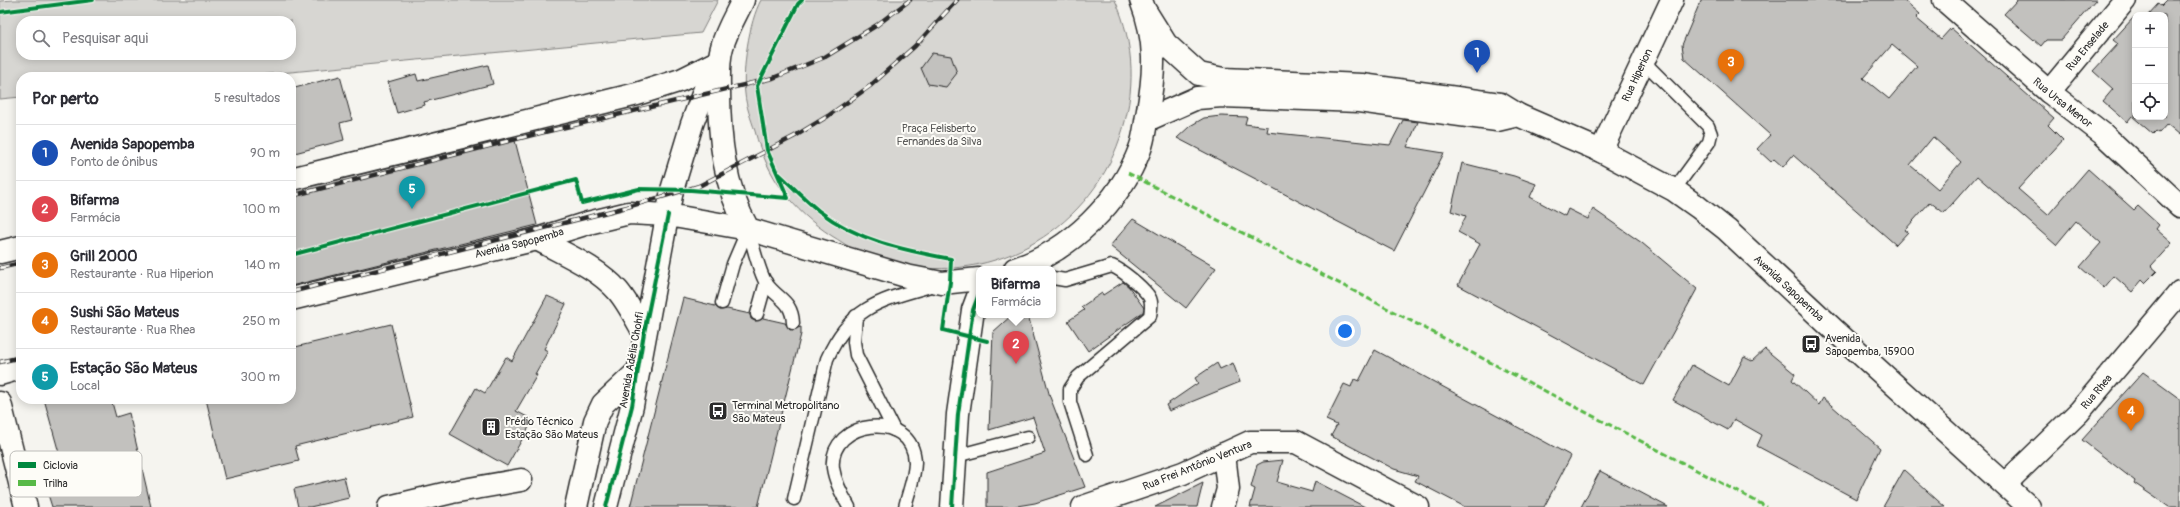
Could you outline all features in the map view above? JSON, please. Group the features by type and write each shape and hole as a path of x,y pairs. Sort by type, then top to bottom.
{"main road":[{"path":"743,0 718,55 719,113 722,152 732,193 738,212 748,229 906,276 942,283 976,279"},
{"name":"Rua Hiperion","path":"1601,151 1672,0"},
{"name":"Rua Ursa Menor","path":"1944,0 2049,92 2103,134 2180,206"},
{"name":"Rua Enselade","path":"2049,92 2125,0"},
{"path":"1030,266 1055,250 1084,228 1109,203 1128,173 1141,148 1154,79 1151,33 1143,5"},
{"name":"Avenida Sapopemba","path":"1143,5 1166,44 1199,74 1223,80 1362,85 1500,104 1518,115 1601,151 1674,190 1727,230 1828,325 2029,507"},
{"path":"296,178 637,94 681,80 718,55"},
{"name":"Avenida Adélia Chohfi","path":"606,507 632,406 644,333 681,157 718,55"},
{"path":"1147,120 1197,98 1222,96 1359,101 1497,120 1518,115"},
{"name":"Avenida Sapopemba","path":"296,298 537,239 588,222 628,213 668,215 748,229"},
{"path":"537,239 578,261 607,280 627,302 644,333"},
{"path":"0,252 16,248"},
{"name":"Rua Rhea","path":"2005,484 2079,412 2180,292"},
{"path":"952,507 958,414 968,336 976,302"},
{"path":"0,374 16,369"},
{"path":"576,507 595,420 603,404 639,370"},
{"path":"0,403 12,451"},
{"name":"Rua Frei Antônio Ventura","path":"1083,507 1183,473 1250,442 1296,442 1418,507"},
{"path":"1223,507 1228,488 1224,454"},
{"path":"389,507 452,492 521,480"},
{"path":"24,497 26,507"}],"lane":[{"path":"1643,61 1708,126 1711,134 1709,142 1674,190"},
{"path":"748,229 766,282 788,304 793,313 793,323"},
{"path":"722,303 733,264 748,229"},
{"path":"1056,278 1066,280 1112,266 1118,268 1149,295 1152,306 1150,316 1078,377 1070,389 1070,402 1087,455"},
{"path":"757,314 766,282"},
{"path":"794,499 827,358 835,341 844,328 856,316 876,303 942,283"},
{"path":"856,316 854,342 856,355 894,430 909,442 915,462 905,507"},
{"path":"850,507 834,476 833,466 839,444 854,431 864,428 882,427 894,430"},
{"path":"956,456 1028,437"}],"green space":[{"path":"718,0 701,33 291,72 16,72 16,97 0,99 0,1"},
{"name":"Praça Felisberto Fernandes da Silva","path":"761,0 1115,0 1122,17 1130,51 1131,69 1129,103 1120,138 1105,172 1084,201 1058,226 1028,246 995,260 960,267 924,268 887,261 862,253 849,247 818,226 793,203 774,178 760,148 748,108 744,84 747,46 753,20"}],"building":[{"path":"1701,0 1904,0 1920,14 1916,18 1941,39 1951,28 2054,118 2048,125 2063,140 2018,189 2048,215 2088,169 2134,210 2138,206 2159,225 2156,229 2172,243 2151,266 2157,271 2145,283 2142,280 2132,292 2114,276 2104,288 2080,267 2101,243 2076,221 2056,245 1977,176 1944,213 1930,202 1905,230 1908,232 1896,245 1793,155 1783,167 1774,159 1771,162 1757,149 1770,135 1684,58 1682,45","holes":["1892,45 1917,66 1889,99 1863,78","1933,137 1961,162 1938,189 1910,165"]},
{"path":"2017,0 2096,0 2061,40 2046,40 2041,46 2004,14"},
{"path":"2167,0 2180,0 2180,135 2167,124 2159,133 2156,131 2153,134 2137,120 2168,120 2168,12 2151,12 2158,4 2161,6"},
{"path":"2132,19 2132,116 2127,122 2103,101 2113,89 2093,71 2118,44 2113,40"},
{"path":"932,53 951,56 957,73 946,87 928,84 921,68"},
{"path":"488,65 493,84 424,102 425,105 397,113 388,82 416,74 418,81"},
{"path":"340,76 352,120 340,123 344,140 296,153 296,88"},
{"path":"1221,116 1247,117 1245,124 1268,127 1267,132 1390,145 1403,120 1418,122 1407,147 1444,153 1394,251 1177,138 1190,126 1204,118"},
{"path":"514,137 537,225 296,285 296,190"},
{"path":"1462,163 1514,176 1536,184 1530,197 1565,216 1568,209 1588,219 1593,209 1642,243 1697,289 1644,385 1458,285 1480,244 1458,232 1466,216 1451,211"},
{"path":"1133,219 1216,268 1186,308 1110,246"},
{"path":"1123,282 1129,287 1144,308 1143,312 1088,351 1068,321 1084,310 1081,307 1102,293 1103,295"},
{"path":"547,296 566,304 544,349 548,351 535,374 537,375 516,411 533,420 507,466 450,434 476,388 485,393 506,357 512,361"},
{"name":"Terminal Metropolitano São Mateus","path":"683,298 715,306 720,310 727,309 750,314 751,319 755,321 763,318 785,323 790,330 801,327 801,334 758,507 630,507"},
{"path":"1009,318 1029,318 1050,397 1085,487 1035,503 1011,507 987,507 987,472 1045,453 1033,417 989,430 993,332"},
{"path":"391,324 413,417 295,446 299,461 225,479 207,404 296,404 296,347"},
{"path":"1765,349 1795,374 1792,380 1819,405 1823,398 1880,448 1856,499 1757,446 1762,435 1734,419 1728,430 1673,400 1692,365 1729,386 1744,357 1752,361"},
{"path":"1375,350 1571,456 1544,507 1465,507 1415,481 1418,476 1394,469 1331,436 1337,425 1326,420 1344,384 1351,387 1354,379 1359,381"},
{"path":"1217,363 1220,369 1233,363 1240,382 1169,411 1166,405 1198,383 1195,378"},
{"path":"2143,372 2180,399 2180,507 2169,507 2134,483 2135,481 2082,440"},
{"path":"45,404 112,404 116,417 129,413 138,451 58,451"},
{"path":"1283,460 1277,482 1312,492 1315,481 1365,507 1250,507 1255,489 1251,487 1257,465 1263,462"},
{"path":"142,469 151,507 52,507 49,497 142,497"},
{"path":"1904,470 1927,491 1945,507 1883,507"},
{"path":"1600,471 1668,507 1581,507"},
{"path":"344,477 349,498 310,507 298,507 294,489"},
{"path":"1203,483 1197,507 1155,507"}],"railway":[{"path":"296,195 536,134 773,78 825,57 877,25 910,0"},
{"path":"296,291 627,207 699,186 795,136 828,116 870,86 915,46 957,0"},
{"path":"0,268 16,264"},
{"path":"0,362 16,358"}],"marked path":[{"path":"1128,173 1767,507"}],"cycle path":[{"path":"0,12 93,0"},
{"path":"296,254 576,180 582,203 639,189 691,190 788,198 767,150 757,86 798,4 802,0"},
{"path":"779,174 819,211 849,230 898,248 951,259 950,282 943,330 987,341"},
{"path":"606,507 632,406 644,333 668,215"},
{"path":"952,507 958,414 973,310 976,302"}],"place":[{"name":"Avenida Sapopemba","path":"1477,73"},
{"name":"Grill 2000","path":"1731,82"},
{"name":"Estação São Mateus","path":"412,209"},
{"name":"Avenida Sapopemba, 15900","path":"1811,344"},
{"name":"Bifarma","path":"1016,364"},
{"name":"Terminal Metropolitano São Mateus","path":"718,411"},
{"name":"Prédio Técnico Estação São Mateus","path":"491,427"},
{"name":"Sushi São Mateus","path":"2131,431"}]}
